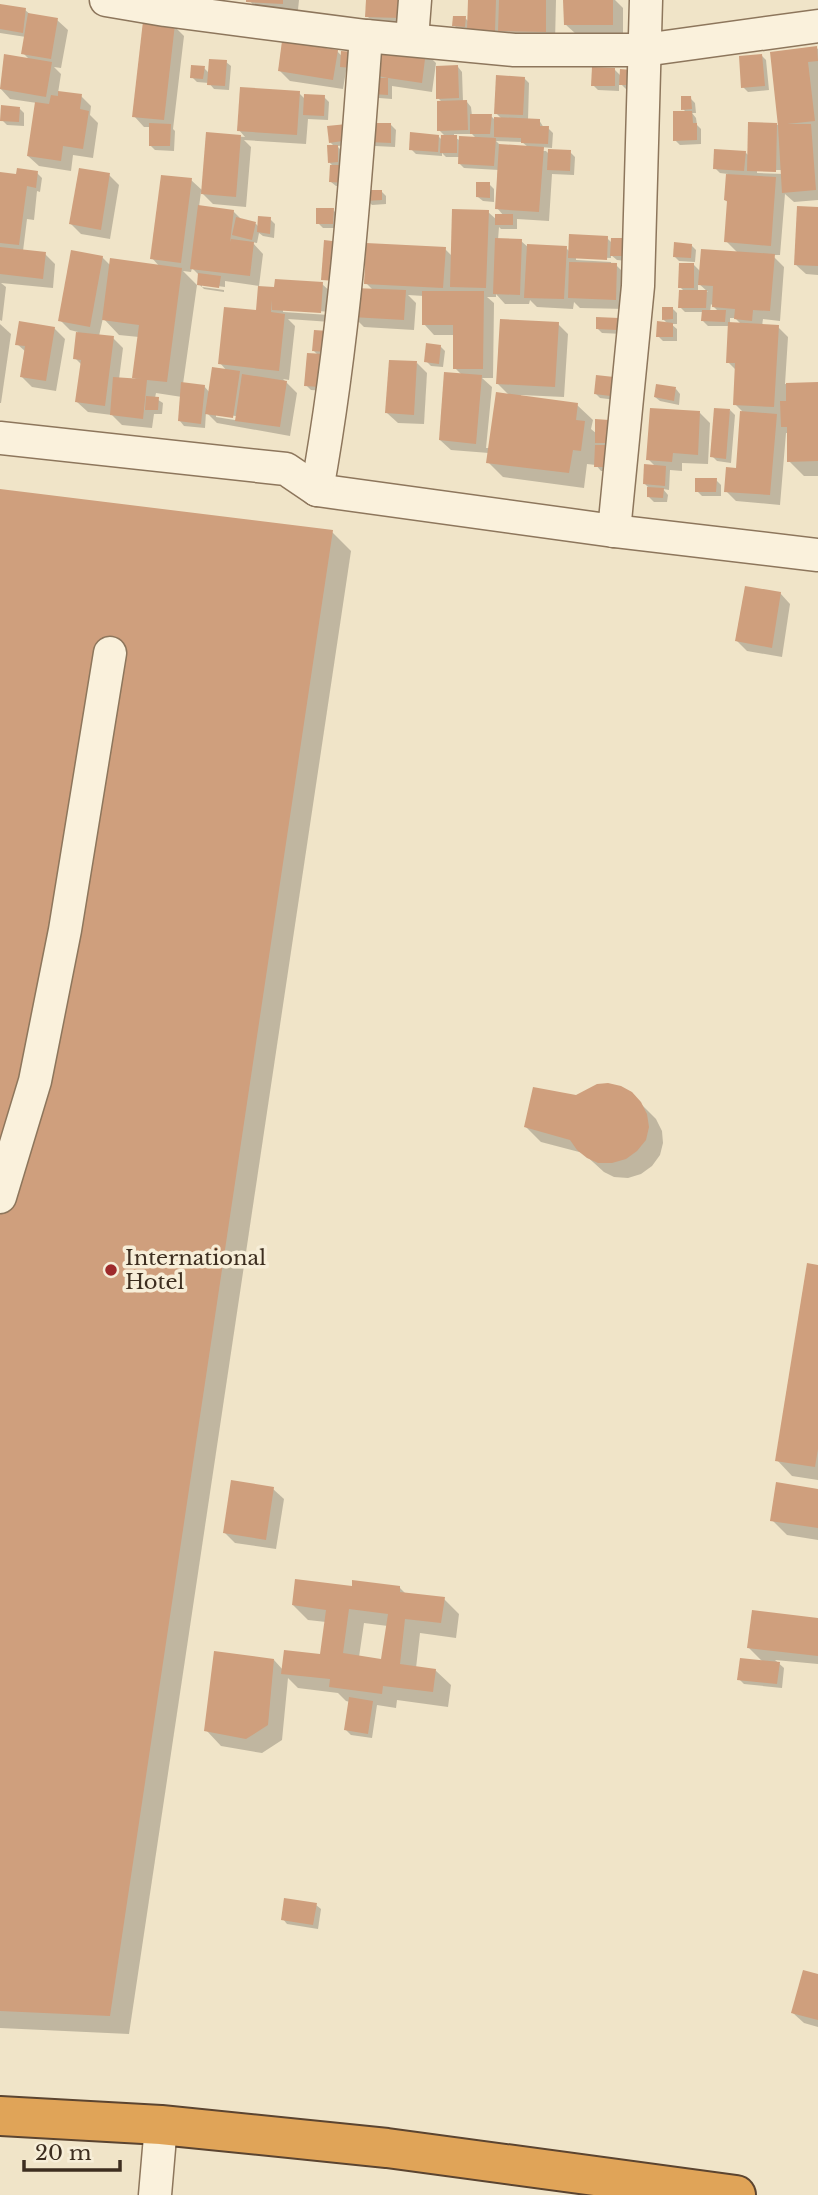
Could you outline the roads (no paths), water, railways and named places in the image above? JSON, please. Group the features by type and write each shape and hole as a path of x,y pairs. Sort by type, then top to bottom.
{"highway":[{"path":"0,2116 161,2125 387,2148 736,2195"}],"street":[{"path":"106,0 166,5 366,37 514,50 644,50 818,26"},
{"path":"412,39 415,0"},
{"path":"614,531 638,286 646,0"},
{"path":"317,490 325,447 352,230 366,37"},
{"path":"0,438 286,469 317,490 614,531 818,555"},
{"path":"0,1197 35,1082 65,930 110,653"},
{"path":"155,2195 161,2125"}],"place":[{"name":"International Hotel","path":"111,1270"}]}
